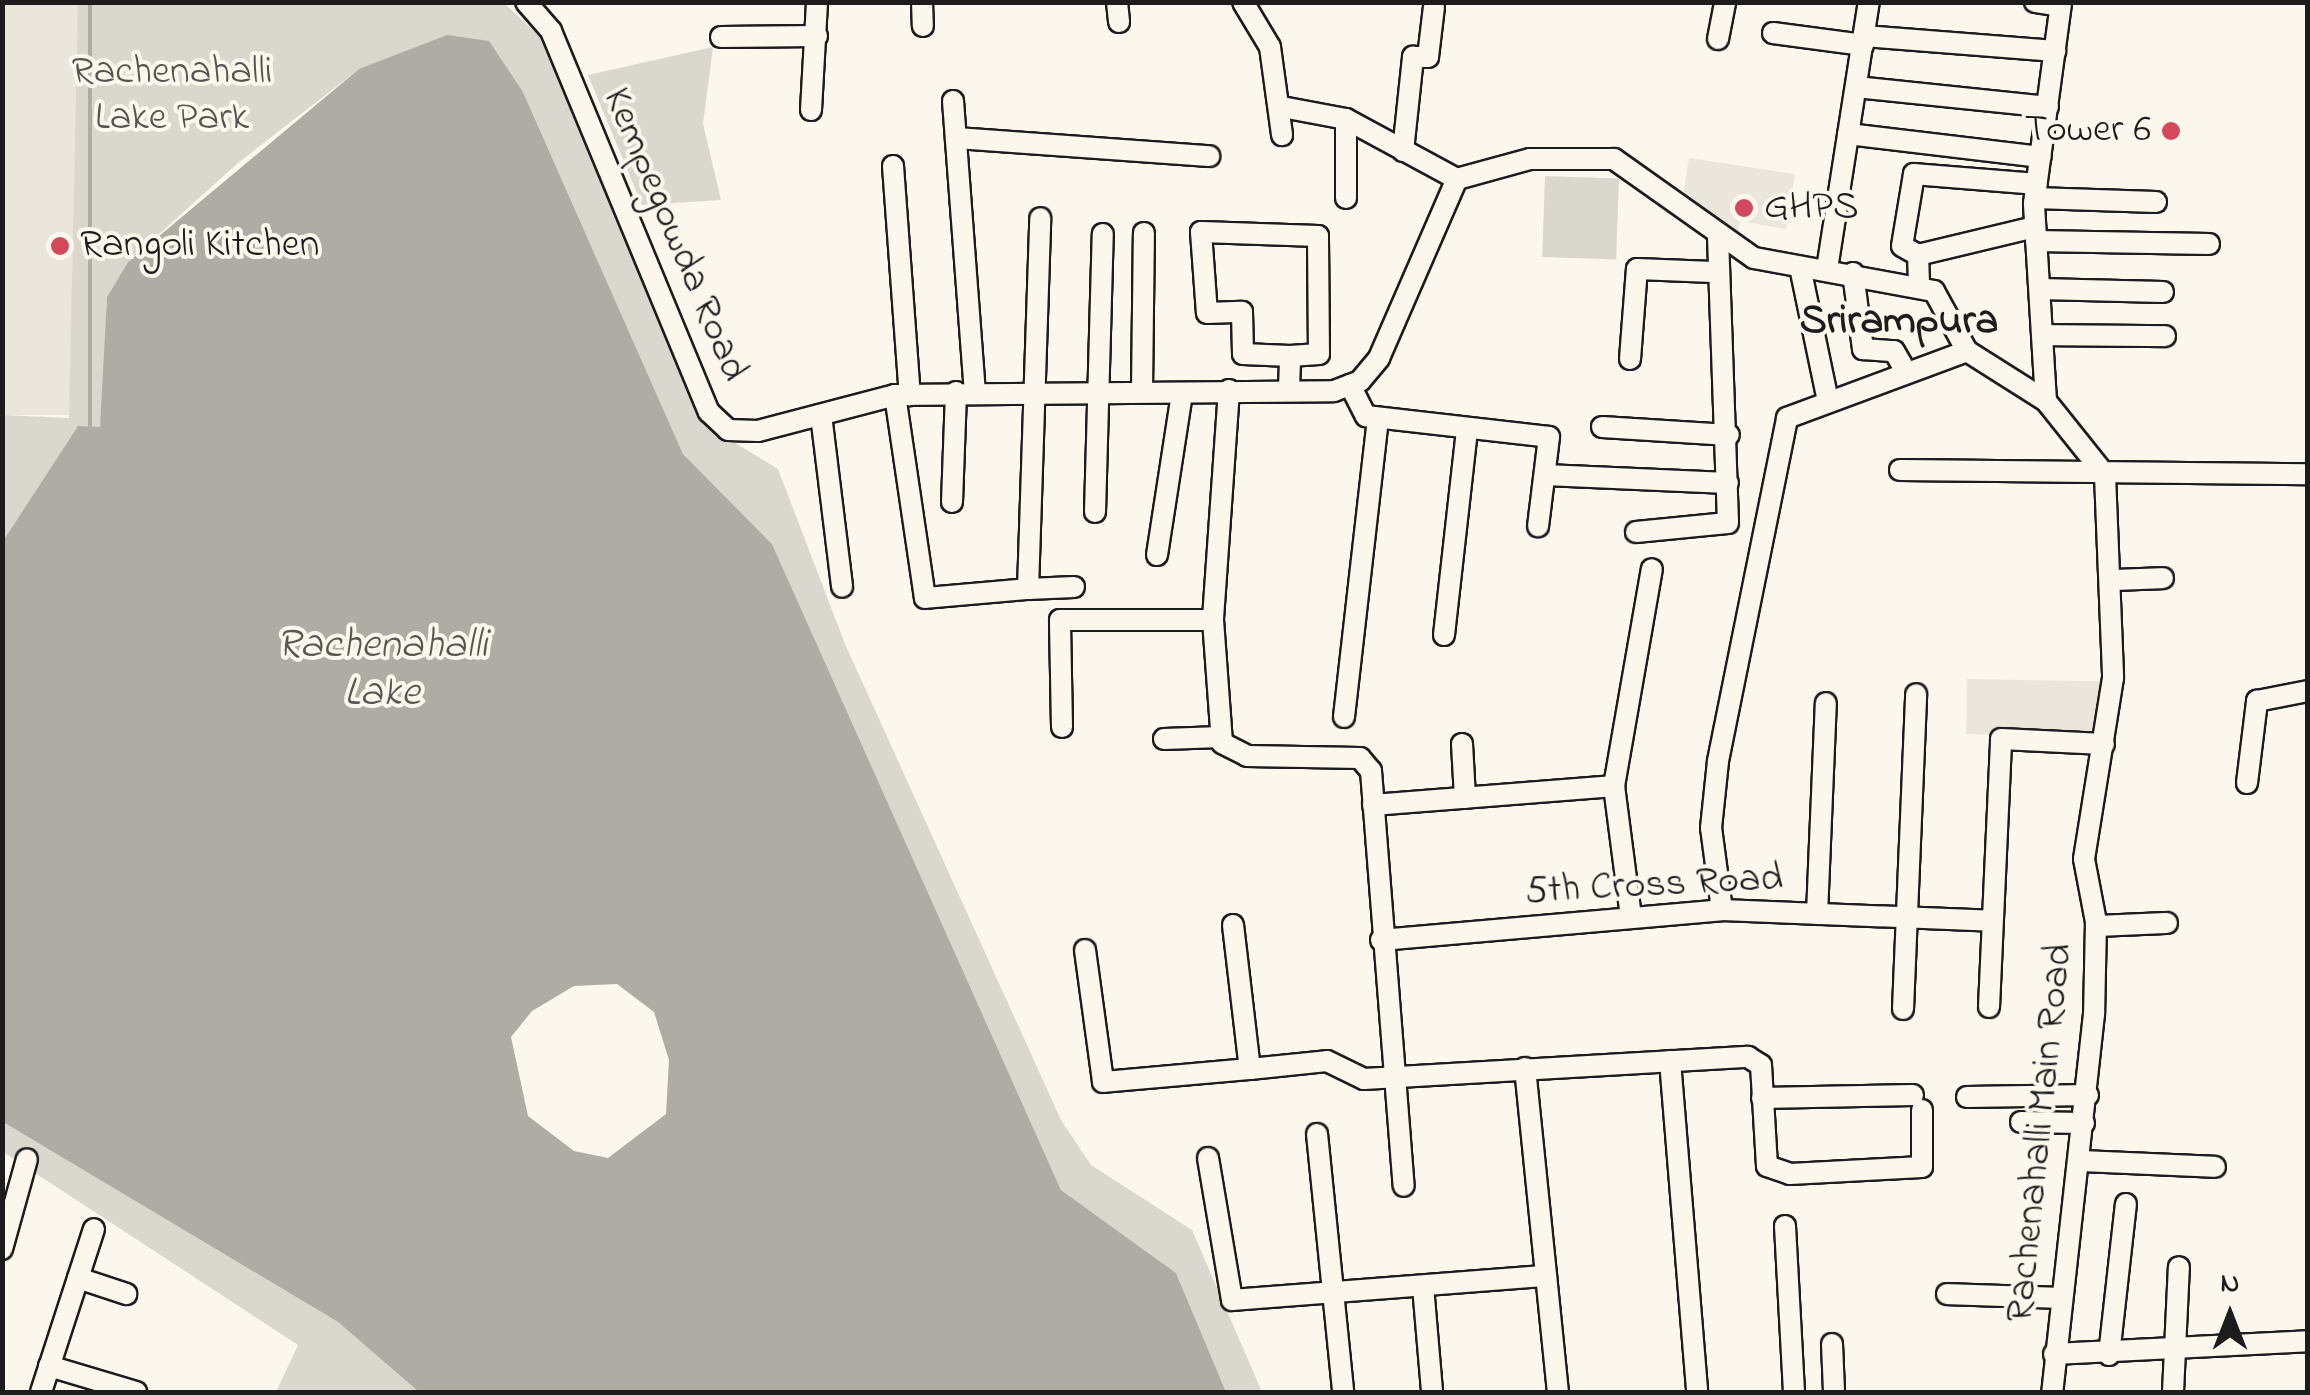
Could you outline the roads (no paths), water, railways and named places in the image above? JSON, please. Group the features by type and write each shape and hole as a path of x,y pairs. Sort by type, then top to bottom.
{"street":[{"name":"Kempegowda Road","path":"526,2 551,31 710,412 728,430 758,431 902,395 1342,388"},
{"path":"811,110 817,2"},
{"path":"922,2 924,26"},
{"path":"1243,2 1270,47 1282,106 1282,135"},
{"path":"1718,40 1725,2"},
{"path":"1827,269 1870,2"},
{"path":"2035,2 2061,4 2036,191 2046,400"},
{"path":"1403,151 1413,57 1428,57 1434,8"},
{"path":"1773,33 2055,52"},
{"path":"720,37 817,36"},
{"path":"1856,86 2048,106"},
{"path":"952,502 966,392 953,101"},
{"path":"1282,106 1346,119 1457,179 1530,159 1614,159 1754,258 1919,283 1943,302 1967,351 2046,400 2102,465"},
{"path":"1346,119 1346,198"},
{"path":"1848,134 2041,157"},
{"path":"956,138 1208,156"},
{"path":"892,166 902,395 924,598 1074,587"},
{"path":"2156,202 1914,174 1902,246 1918,256 2036,234 2208,244"},
{"path":"1457,179 1379,358 1342,388 1366,416 1549,437 1538,526"},
{"path":"1028,588 1039,390 1040,218"},
{"path":"1200,232 1318,236 1319,354 1282,356 1243,354 1242,312 1207,313 1200,232"},
{"path":"1142,390 1144,233"},
{"path":"1094,512 1102,234"},
{"path":"1636,532 1724,529 1729,435 1713,272 1718,234"},
{"path":"1918,256 1919,283"},
{"path":"1800,266 1828,402"},
{"path":"1630,359 1637,269 1713,272"},
{"path":"1853,274 1863,349 1894,351 1905,370"},
{"path":"2040,290 2163,292"},
{"path":"2042,335 2165,336"},
{"path":"1722,910 1711,828 1718,761 1787,418 1905,370 1967,351"},
{"path":"1282,356 1282,389"},
{"path":"1221,737 1213,620 1229,390"},
{"path":"1157,555 1182,393"},
{"path":"821,414 842,587"},
{"path":"1344,716 1378,418"},
{"path":"1602,427 1729,435"},
{"path":"1444,635 1467,429"},
{"path":"1900,470 2102,465 2308,474"},
{"name":"Rachenahalli Main Road","path":"2052,1392 2060,1298 2088,1094 2096,926 2084,860 2104,744 2112,580 2102,465"},
{"path":"1545,476 1728,483"},
{"path":"1631,917 1614,786 1652,568"},
{"path":"2112,580 2163,578"},
{"path":"1062,727 1060,620 1213,620"},
{"path":"2247,784 2256,701 2308,691"},
{"path":"1903,1009 1916,694"},
{"path":"1817,914 1826,703"},
{"path":"1164,739 1221,737 1247,756 1360,758 1371,772 1381,940 1404,1186"},
{"path":"1989,1007 2001,739 2104,744"},
{"path":"1462,744 1465,798"},
{"path":"1373,806 1614,786"},
{"name":"5th Cross Road","path":"1381,940 1722,910 1992,920"},
{"path":"2096,926 2167,923"},
{"path":"1233,925 1250,1069"},
{"path":"1085,950 1103,1082 1321,1061 1357,1079 1670,1061 1757,1060 1767,1166 1790,1174 1922,1168 1917,1103 1762,1098"},
{"path":"1670,1061 1696,1392"},
{"path":"1525,1068 1558,1392"},
{"path":"1967,1097 2088,1094"},
{"path":"2021,1122 2084,1123"},
{"path":"1317,1134 1343,1392"},
{"path":"1208,1158 1225,1294 1333,1294 1546,1276"},
{"path":"2,1250 27,1159"},
{"path":"2080,1161 2216,1167"},
{"path":"2109,1354 2126,1204"},
{"path":"1785,1226 1794,1392"},
{"path":"41,1392 94,1229"},
{"path":"2174,1392 2180,1267"},
{"path":"78,1278 126,1294"},
{"path":"1423,1286 1432,1392"},
{"path":"1947,1294 2060,1298"},
{"path":"2054,1354 2178,1352 2308,1341"},
{"path":"1832,1344 1834,1392"},
{"path":"49,1366 136,1392"}],"water":[{"name":"Rachenahalli Lake","path":"447,35 489,41 523,92 683,454 772,544 1061,1190 1176,1273 1226,1392 419,1392 338,1322 3,1122 3,541 78,426 100,427 107,297 128,262 359,69","holes":["617,984 654,1012 669,1060 666,1114 608,1158 574,1151 528,1116 511,1037 532,1011 574,986"]}],"waterway":[{"path":"90,2 90,428"}],"place":[{"name":"Tower 6","path":"2171,131"},
{"name":"GHPS","path":"1744,208"},
{"name":"Rangoli Kitchen","path":"60,246"}],"district":[{"name":"Srirampura","path":"1899,322"}],"park label":[{"name":"Rachenahalli Lake Park","path":"172,96"}]}
